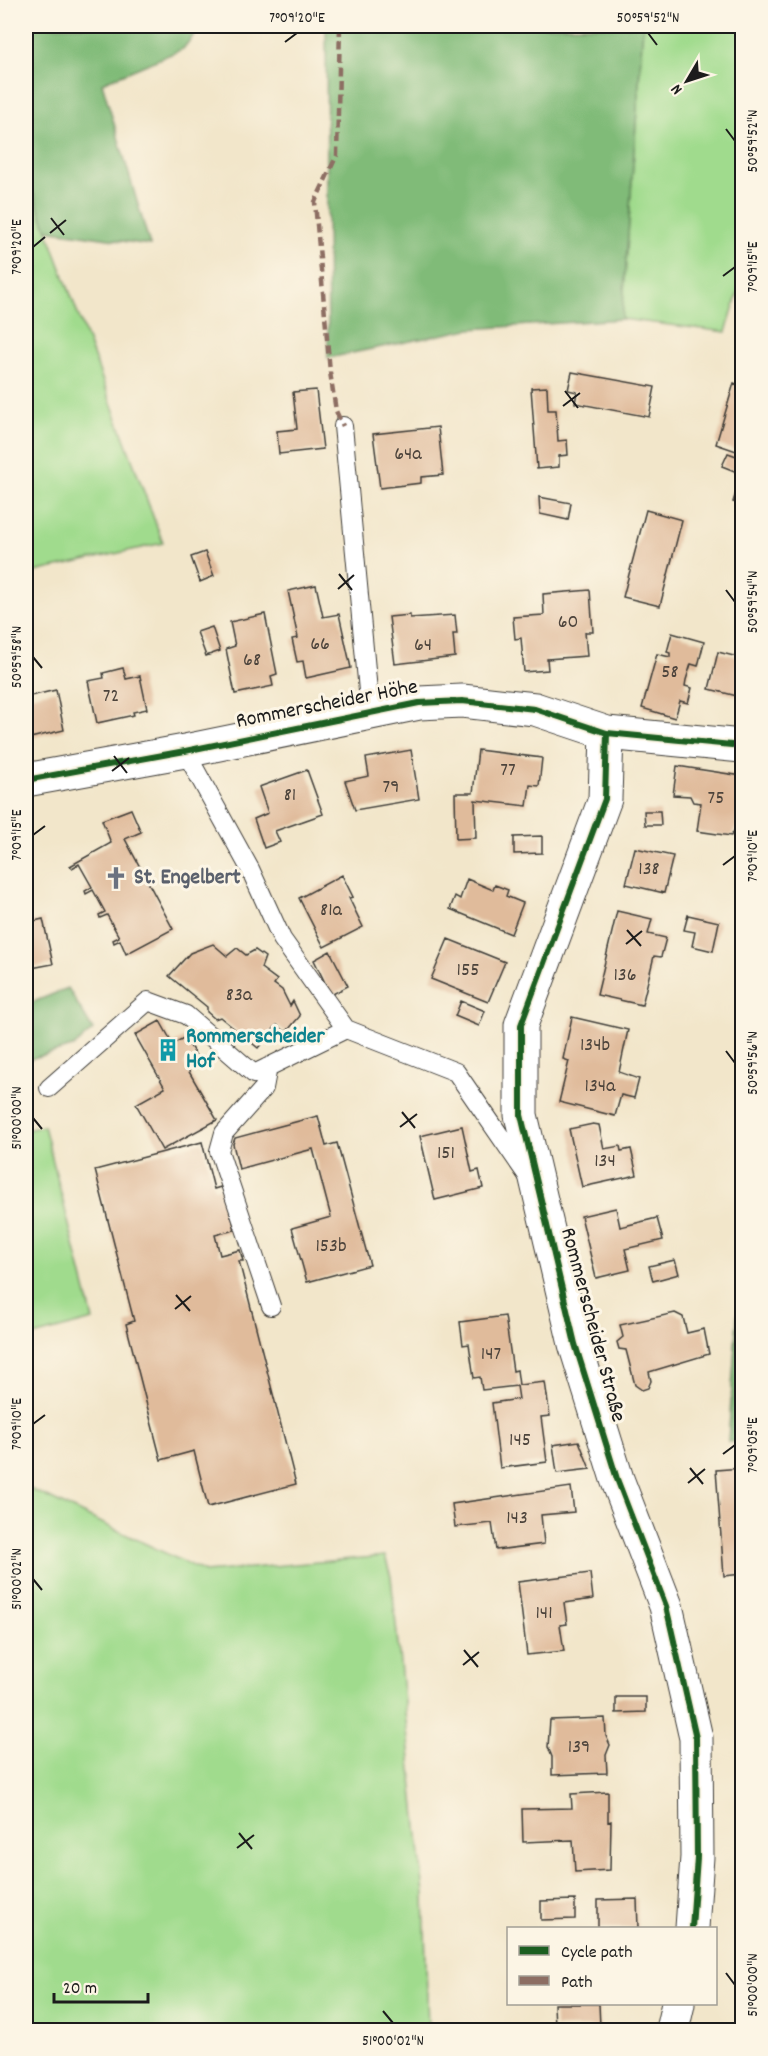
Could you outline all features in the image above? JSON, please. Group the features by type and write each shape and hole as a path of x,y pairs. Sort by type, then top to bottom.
{"street":[{"name":"Rommerscheider Höhe","path":"26,780 185,751 419,703 462,701 535,709 607,733 742,746"},
{"name":"Rommerscheider Straße","path":"607,733 605,799 521,1025 521,1116 579,1355 617,1479 666,1606 696,1738 697,1857 692,1927"},
{"path":"672,2031 678,2005"}],"lane":[{"path":"343,426 370,712"},
{"path":"185,751 250,869 282,939 346,1029 456,1072 539,1193"},
{"path":"50,1088 148,1001 186,1015 254,1074 346,1029"},
{"path":"268,1067 264,1088 224,1133 219,1151 271,1306"}],"green space":[{"path":"26,26 201,26 183,49 102,83 150,245 47,230 26,174"},
{"path":"326,26 643,26 622,319 469,329 328,358"},
{"path":"643,26 742,26 742,279 726,332 622,319"},
{"path":"26,174 163,543 26,574"},
{"path":"68,988 93,1030 73,1047 26,1060 26,1005"},
{"path":"44,1126 93,1320 26,1338 26,1130"},
{"path":"742,1253 742,1441 728,1442"},
{"path":"26,1487 205,1572 385,1556 391,1577 424,1894 428,2030 26,2030"}],"building":[{"path":"572,372 655,387 649,417 575,403 577,392 568,390"},
{"path":"734,383 742,386 742,453 716,444"},
{"path":"547,387 548,410 556,410 558,441 567,440 568,455 559,456 559,467 537,469 531,388"},
{"path":"316,390 323,449 279,454 277,431 297,429 293,392"},
{"path":"438,427 443,475 421,477 421,483 380,488 373,434"},
{"path":"728,453 742,458 742,474 722,466"},
{"path":"742,474 742,505 733,502"},
{"path":"539,497 571,503 568,520 540,514"},
{"path":"646,510 682,520 660,606 623,597"},
{"path":"205,552 214,576 200,582 191,557"},
{"path":"316,585 323,617 339,614 351,668 306,678 303,661 297,662 292,639 298,638 288,591"},
{"path":"590,590 593,632 585,632 587,656 547,659 548,670 524,672 521,638 515,639 513,617 544,615 543,594"},
{"path":"265,614 277,674 271,676 273,686 235,694 226,649 235,646 230,622"},
{"path":"410,615 410,618 455,615 457,634 453,634 455,657 395,664 389,617"},
{"path":"212,627 220,651 206,656 197,632"},
{"path":"672,633 704,642 698,666 691,664 686,680 685,686 692,688 688,703 680,701 675,718 642,708 657,654 670,657 670,653 667,652"},
{"path":"718,652 742,658 742,702 741,697 709,689"},
{"path":"123,668 126,679 140,676 147,709 133,712 134,715 97,723 88,681 104,678 103,673"},
{"path":"56,690 64,730 26,739 26,697"},
{"path":"411,750 419,799 355,810 345,781 369,776 366,758"},
{"path":"478,750 542,758 539,786 530,785 527,806 475,800 476,838 456,839 455,793 473,793"},
{"path":"677,766 742,776 737,826 731,836 697,831 701,803 693,802 690,796 673,795"},
{"path":"307,770 323,814 275,831 280,842 264,848 254,819 268,813 259,787"},
{"name":"St. Engelbert","path":"131,809 141,832 125,839 173,929 126,954 120,940 114,943 113,940 119,937 107,915 100,918 99,915 105,912 93,890 86,894 85,891 92,887 79,864 72,868 70,866 111,843 102,820"},
{"path":"644,811 660,811 661,825 645,825"},
{"path":"542,836 542,853 514,854 514,837"},
{"path":"635,848 673,856 664,893 626,884"},
{"path":"342,875 353,897 349,898 363,927 324,947 299,898"},
{"path":"467,879 493,890 495,885 508,890 506,896 523,903 511,934 450,909 455,896 460,899"},
{"path":"617,911 652,919 648,934 666,938 661,957 654,956 642,1005 597,995"},
{"path":"688,915 719,922 713,951 692,946 695,932 684,930"},
{"path":"43,919 53,964 26,969 26,923"},
{"path":"448,939 505,962 488,1002 431,979"},
{"path":"213,944 227,956 237,948 246,955 255,950 265,957 261,968 277,980 274,984 282,990 290,1006 293,1001 300,1016 286,1032 277,1025 258,1048 220,1017 215,1019 207,1012 207,1007 169,976 190,953"},
{"path":"330,951 348,986 331,995 314,960"},
{"path":"461,1001 485,1011 479,1026 455,1016"},
{"path":"572,1017 628,1030 619,1072 639,1079 634,1098 621,1095 615,1116 559,1102 569,1061 563,1059"},
{"path":"160,1021 173,1044 185,1037 196,1056 184,1063 217,1120 162,1150 136,1104 165,1088 135,1035"},
{"path":"318,1116 326,1146 337,1143 370,1265 307,1282 292,1228 331,1217 313,1149 239,1169 233,1144 235,1138"},
{"path":"599,1125 604,1149 620,1146 621,1151 631,1149 637,1175 582,1187 569,1129"},
{"path":"462,1126 472,1172 479,1170 483,1188 435,1200 420,1136"},
{"path":"202,1142 214,1189 224,1186 235,1230 215,1235 220,1255 240,1250 243,1261 239,1261 296,1484 208,1507 194,1451 161,1460 126,1324 134,1321 95,1170"},
{"path":"616,1208 620,1227 657,1218 663,1240 625,1249 630,1270 596,1278 581,1216"},
{"path":"675,1260 679,1274 653,1281 649,1266"},
{"path":"675,1313 683,1317 687,1333 704,1329 709,1354 649,1372 651,1381 648,1388 642,1390 635,1385 626,1350 619,1349 617,1342 623,1337 620,1325"},
{"path":"505,1316 513,1371 517,1370 519,1385 545,1382 550,1416 541,1417 547,1462 500,1468 492,1403 519,1399 517,1386 482,1390 480,1377 474,1378 469,1344 463,1345 460,1322"},
{"path":"579,1441 590,1469 557,1473 553,1445"},
{"path":"742,1468 742,1574 724,1576 716,1470"},
{"path":"571,1487 574,1512 541,1515 544,1544 496,1550 492,1523 455,1527 452,1504"},
{"path":"590,1573 593,1599 564,1603 567,1624 560,1625 564,1651 527,1655 518,1582"},
{"path":"616,1697 646,1697 646,1712 616,1713"},
{"path":"605,1718 606,1736 610,1745 606,1755 607,1773 552,1775 552,1757 548,1747 550,1720"},
{"path":"608,1792 608,1822 611,1821 610,1870 575,1872 573,1840 523,1842 522,1809 572,1808 571,1794"},
{"path":"637,1899 638,1927 598,1927 598,1900"},
{"path":"575,1900 575,1919 541,1920 541,1901"},
{"path":"554,2005 599,2005 600,2027 555,2027"}],"marked path":[{"path":"340,26 337,155 315,202 330,372 336,411 343,426"}],"cycle path":[{"path":"26,780 185,751 419,703 462,701 535,709 607,733 742,746"},
{"path":"607,733 605,799 521,1025 521,1115 575,1344 617,1479 666,1606 696,1738 697,1857 692,1927"}],"place":[{"name":"St. Engelbert","path":"116,878"},
{"name":"Rommerscheider Hof","path":"168,1050"}]}
